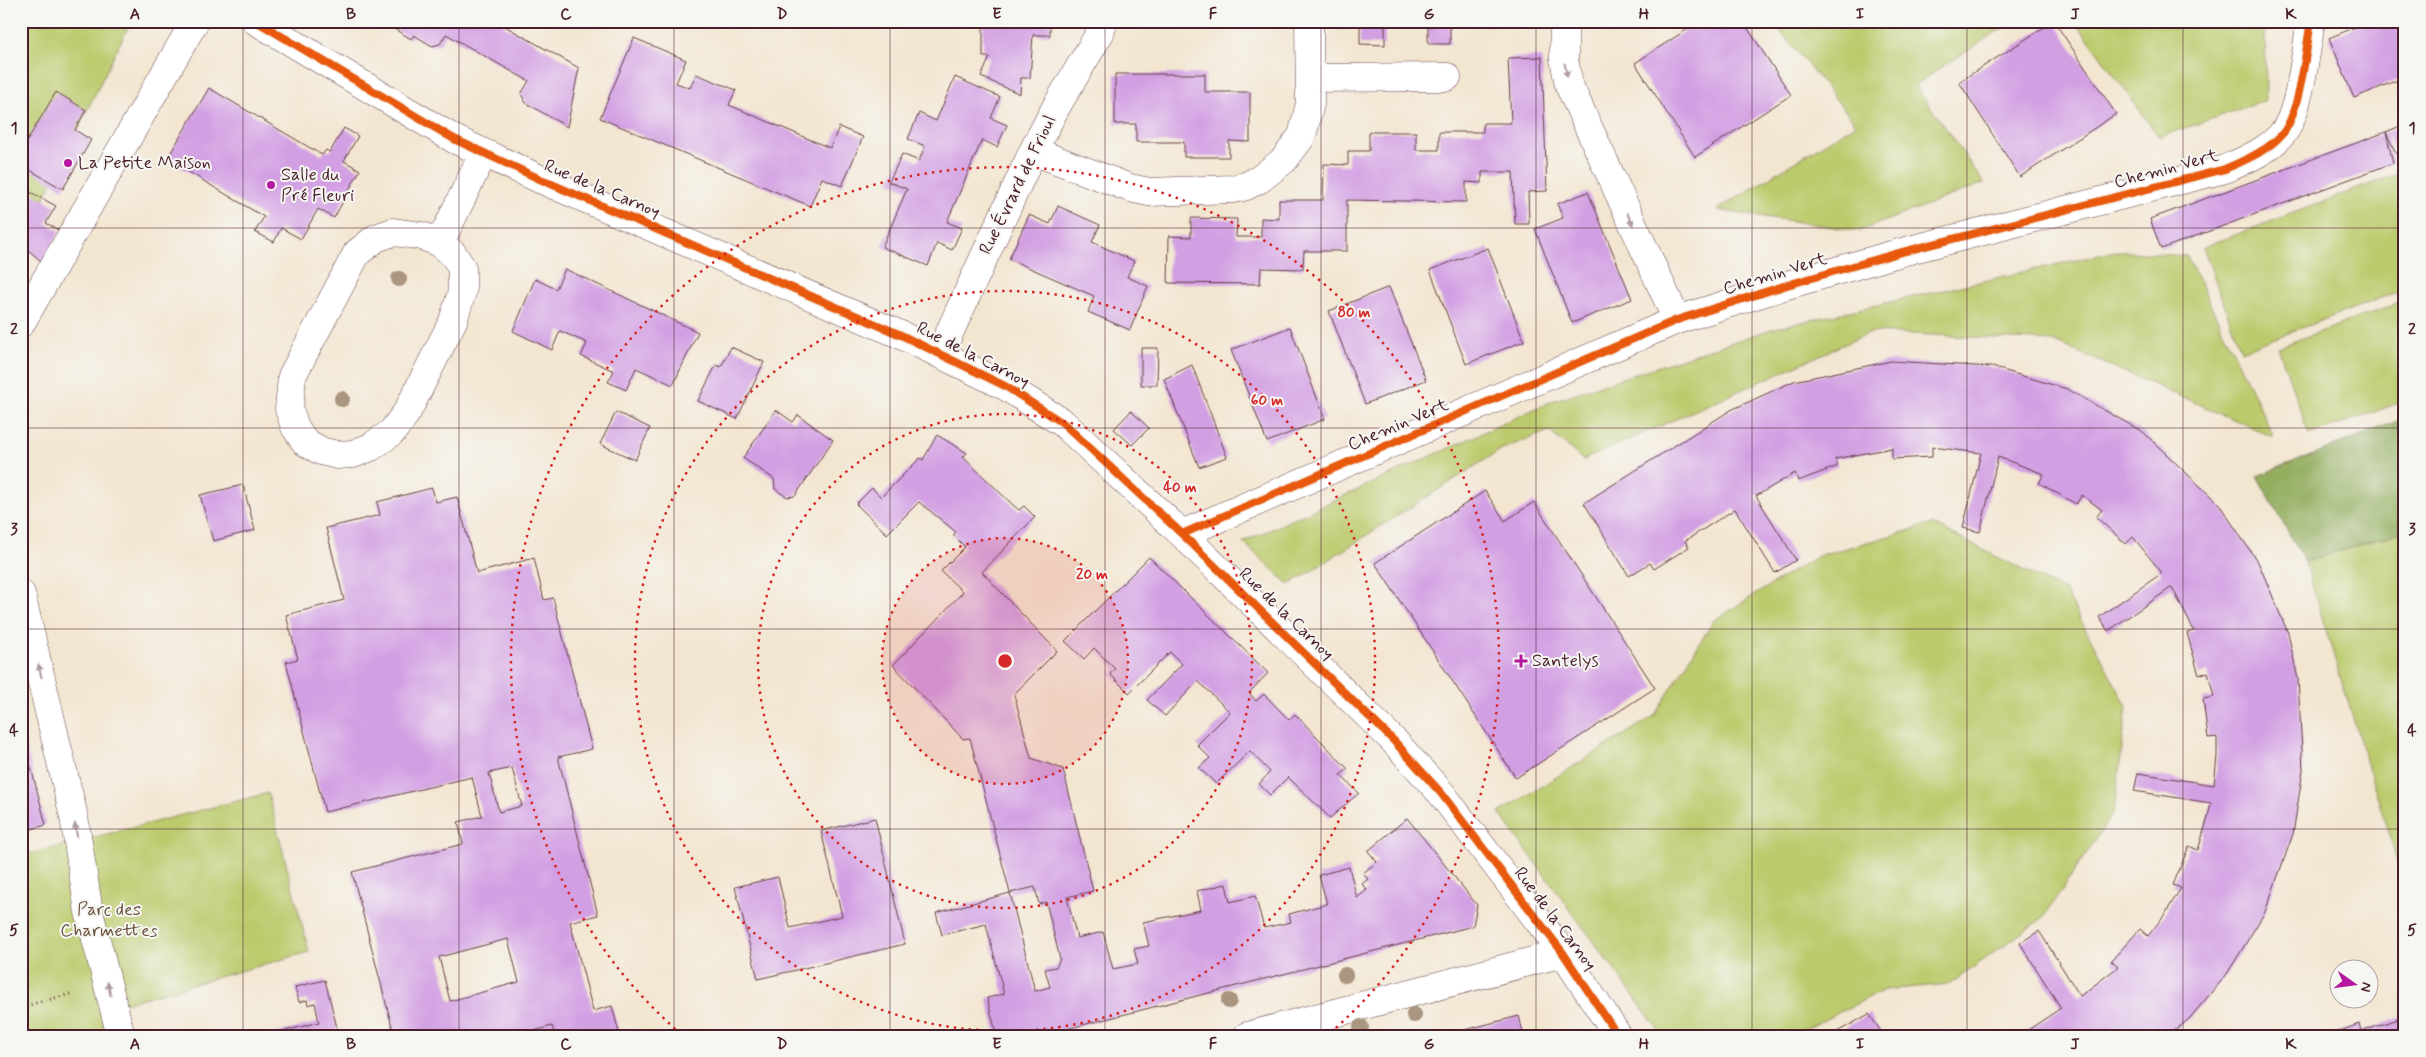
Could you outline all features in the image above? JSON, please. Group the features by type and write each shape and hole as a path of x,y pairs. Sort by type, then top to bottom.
{"street":[{"path":"21,323 194,21"},
{"name":"Rue de la Carnoy","path":"256,21 421,121 483,154 940,353 1019,394 1062,423 1182,534 1394,741 1440,794 1563,953 1618,1036"},
{"name":"Rue Évrard de Frioul","path":"940,353 1033,151 1056,107 1100,33 1104,21"},
{"path":"1033,151 1130,188 1149,192 1233,189 1246,186 1260,179 1284,160 1302,136 1310,104 1309,21"},
{"path":"1564,21 1564,59 1569,85 1677,320"},
{"name":"Chemin Vert","path":"1182,534 1677,320 1894,254 2216,172 2250,158 2258,154 2284,132 2296,104 2311,21"},
{"path":"1310,78 1447,77"},
{"path":"440,243 483,154"},
{"path":"393,232 422,236 440,243 453,254 462,268 462,292 453,321 408,412 392,432 371,447 353,454 337,455 321,452 305,442 295,427 290,409 292,376 357,253 376,238 393,232"},
{"path":"21,594 74,816 89,912 122,1036"},
{"path":"1247,1036 1563,953"}],"path":[{"path":"21,1007 108,983"}],"green space":[{"path":"21,21 131,21 21,245"},
{"path":"1772,21 2013,21 1915,85 1984,183 1859,231 1717,210 1856,124"},
{"path":"2075,21 2265,21 2266,100 2159,137"},
{"path":"2405,171 2405,289 2241,351 2203,247"},
{"path":"2116,251 2187,256 2274,437 2053,341 1872,332 1583,460 1549,431 1502,449 1289,585 1243,542 1552,401 1775,328"},
{"path":"2405,301 2405,401 2309,435 2278,347"},
{"path":"2405,418 2405,531 2305,562 2257,476"},
{"path":"1932,524 2065,591 2127,706 2114,812 2044,917 1950,984 1884,990 1792,1036 1663,1036 1499,813 1654,716 1714,620 1818,556"},
{"path":"2405,531 2405,887 2305,562"},
{"name":"Parc des Charmettes","path":"268,793 309,952 100,1010 106,1036 21,1036 21,856"}],"building":[{"path":"381,21 505,21 503,25 579,68 567,127 526,103 521,94 529,81 446,34 440,44 432,46 414,35 411,39"},
{"path":"983,21 1050,21 1050,35 1033,35 1030,78 1021,78 1020,94 981,77 990,57 983,57"},
{"path":"1196,21 1244,21 1244,25 1196,25"},
{"path":"1339,21 1507,21 1507,25 1450,25 1450,44 1428,44 1428,25 1385,25 1385,45 1360,44 1360,25 1338,26"},
{"path":"1700,21 1743,21 1791,95 1695,157 1635,63"},
{"path":"2054,21 2116,114 2020,177 1959,82"},
{"path":"2370,21 2405,21 2405,77 2354,98 2329,38"},
{"path":"634,38 686,60 676,83 690,88 696,74 736,90 729,105 830,148 839,127 863,137 842,186 822,178 810,206 600,118"},
{"path":"1542,57 1547,191 1528,192 1529,224 1515,224 1513,172 1482,172 1482,183 1466,182 1466,202 1347,200 1347,251 1304,251 1303,269 1261,268 1260,284 1168,283 1169,236 1191,237 1191,218 1237,219 1236,237 1261,237 1261,218 1279,219 1279,200 1323,200 1324,164 1348,165 1348,151 1369,151 1369,132 1416,132 1416,150 1439,150 1439,132 1483,132 1483,123 1511,123 1508,58"},
{"path":"1115,74 1205,74 1205,92 1250,92 1250,142 1229,141 1229,157 1184,157 1184,142 1136,142 1136,124 1115,124"},
{"path":"955,77 1000,97 991,118 1007,125 997,147 982,140 947,222 962,228 952,250 937,243 928,266 882,247 907,189 889,182 902,154 919,161 925,146 908,139 919,113 936,121"},
{"name":"Salle du Pré Fleuri","path":"209,88 322,155 326,150 330,152 344,128 358,136 344,161 360,170 334,218 318,209 301,239 281,228 274,242 255,232 264,217 167,159"},
{"name":"La Petite Maison","path":"56,92 86,110 75,130 91,140 63,189 21,165 21,151"},
{"path":"2405,124 2405,158 2399,160 2386,132"},
{"path":"2386,132 2393,163 2161,249 2150,219"},
{"path":"21,187 56,206 46,223 60,231 42,262 26,248 21,258"},
{"path":"1588,192 1632,299 1572,323 1535,229 1563,218 1557,204"},
{"path":"1058,206 1100,225 1092,242 1134,261 1127,277 1148,286 1130,330 1088,312 1094,296 1009,259 1029,215 1050,224"},
{"path":"1488,248 1524,341 1466,364 1430,270"},
{"path":"565,269 698,332 673,385 636,368 626,390 608,382 614,371 581,356 587,343 560,331 552,350 513,331 535,279 556,289"},
{"path":"1389,287 1426,380 1365,404 1329,311"},
{"path":"1290,327 1325,419 1267,442 1231,350"},
{"path":"731,347 764,362 737,419 698,401 716,365 721,367"},
{"path":"1141,348 1158,348 1157,385 1141,385"},
{"path":"1891,361 1992,367 2067,389 2143,432 2219,504 2259,564 2288,633 2298,679 2303,770 2293,834 2265,912 2227,974 2189,1019 2168,1036 2019,1036 2061,1008 2020,943 2039,931 2080,996 2118,967 2111,961 2140,929 2148,936 2165,914 2181,888 2173,885 2189,846 2198,850 2208,817 2211,803 2134,791 2138,773 2214,785 2217,737 2208,738 2203,699 2214,697 2208,672 2199,675 2187,633 2194,631 2172,587 2108,631 2099,617 2162,573 2133,537 2126,544 2096,517 2102,510 2082,495 2076,504 2039,483 2044,474 1998,457 1980,532 1963,528 1981,453 1932,447 1932,457 1892,459 1892,448 1835,459 1838,466 1798,481 1795,473 1756,496 1796,560 1775,573 1735,509 1685,541 1689,547 1654,569 1650,563 1629,576 1584,503 1731,410 1794,381"},
{"path":"1192,365 1227,457 1199,467 1164,379"},
{"path":"776,410 793,422 798,415 833,440 795,496 787,497 775,489 774,479 743,458"},
{"path":"1131,411 1149,428 1132,445 1114,429"},
{"path":"616,412 650,428 635,460 600,444"},
{"path":"937,435 967,453 963,457 1013,505 1019,510 1024,506 1035,517 982,572 1057,651 1014,694 1031,758 1063,769 1093,891 1067,897 1077,938 1103,932 1113,969 1138,964 1134,949 1149,946 1143,922 1201,910 1197,891 1226,884 1230,902 1255,896 1264,928 1291,922 1289,914 1327,904 1319,875 1349,867 1357,898 1367,890 1362,884 1368,879 1363,873 1377,862 1368,851 1407,818 1477,905 1473,926 1039,1036 997,1036 987,998 1004,994 986,924 942,935 936,913 1010,893 970,738 963,739 893,665 963,592 941,571 965,547 953,535 956,532 919,502 887,534 856,504 872,488 881,497 920,458 923,460","holes":["1035,887 1039,904 1046,902 1060,959 1056,967 1045,969 1050,987 1035,991 1010,893"]},
{"path":"243,485 255,530 213,541 200,495"},
{"path":"432,488 436,502 457,497 477,573 534,558 544,600 553,598 592,749 558,757 598,915 570,922 593,1011 612,1006 620,1036 555,1036 552,1026 515,1036 401,1036 400,1032 394,1034 352,872 463,844 458,822 482,816 472,777 325,812 286,662 298,659 286,615 344,600 326,528 380,515 377,502","holes":["512,768 522,806 499,812 489,773","508,939 519,982 450,1001 439,957"]},
{"path":"1485,491 1505,521 1534,502 1655,688 1516,778 1375,563"},
{"path":"1149,557 1268,673 1249,693 1256,701 1264,694 1289,720 1295,714 1348,769 1340,775 1359,793 1330,818 1288,777 1270,795 1259,784 1270,772 1250,751 1216,784 1199,768 1210,758 1197,745 1230,712 1198,681 1165,716 1147,700 1182,664 1170,652 1129,693 1110,674 1115,669 1094,648 1084,659 1065,641"},
{"path":"21,729 46,825 21,832"},
{"path":"875,818 905,944 758,979 735,887 778,877 790,928 842,916 821,831"},
{"path":"325,980 339,1036 266,1036 319,1022 315,1003 308,1005 307,1000 299,1002 295,987"},
{"path":"1869,1014 1884,1036 1830,1036"},
{"path":"1519,1016 1524,1036 1445,1036 1445,1035"},
{"path":"2405,1016 2405,1036 2326,1036 2359,1024 2361,1032"},
{"path":"244,1032 245,1036 231,1036 231,1035"}],"cycle path":[{"path":"256,21 454,139 542,180 901,335 1005,386 1063,423 1182,534 1394,741 1441,793 1563,953 1618,1036"},
{"path":"1182,534 1677,320 1787,285 1902,252 2225,169 2270,145 2283,133 2289,123 2302,80 2311,21"}],"place":[{"name":"La Petite Maison","path":"68,163"},
{"name":"Salle du Pré Fleuri","path":"271,185"},
{"name":"Santelys","path":"1521,661"}]}
